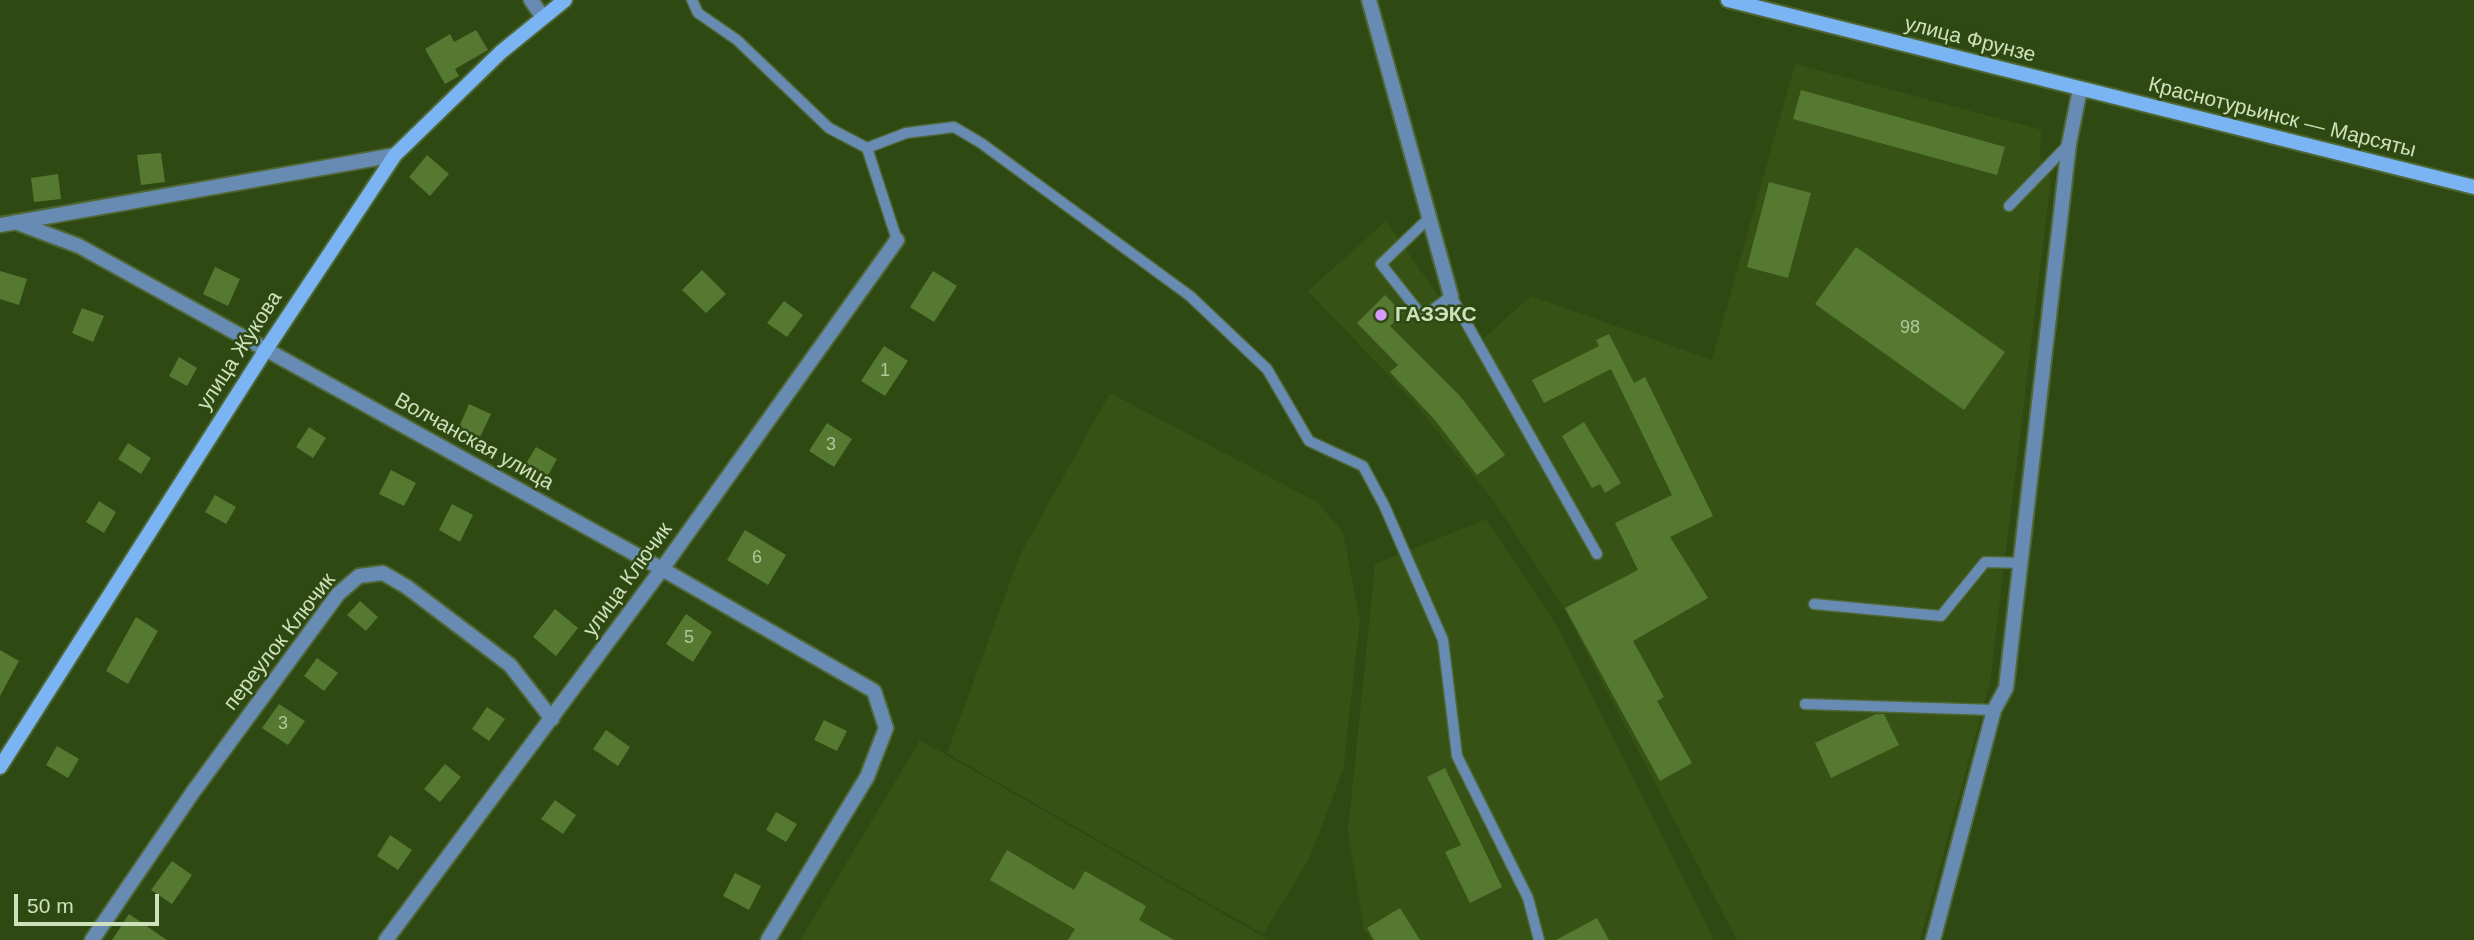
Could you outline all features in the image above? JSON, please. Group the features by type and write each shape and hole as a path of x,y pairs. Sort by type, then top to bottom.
{"main road":[{"name":"улица Жукова","path":"0,767 265,351 395,155 542,16 565,0"},
{"name":"улица Фрунзе","path":"1728,0 2080,89"},
{"name":"Краснотурьинск — Марсяты","path":"2080,89 2474,187"}],"street":[{"path":"531,0 542,16"},
{"path":"1369,0 1451,296"},
{"path":"1933,940 1994,710 2006,688 2069,144 2080,89"},
{"path":"0,225 395,155"},
{"name":"Волчанская улица","path":"15,222 79,246 662,569 874,691 886,729 867,777 768,940"},
{"name":"улица Ключик","path":"386,940 662,569 897,240"},
{"name":"переулок Ключик","path":"92,940 193,792 338,594 359,576 383,573 407,587 510,665 552,719"}],"lane":[{"path":"692,0 698,13 737,40 829,128 867,148 897,240"},
{"path":"867,148 906,134 954,127 981,143 1190,296 1268,369 1309,441 1363,466 1384,505 1443,640 1457,757 1528,898 1539,940"},
{"path":"2009,206 2069,144"},
{"path":"1429,218 1381,264 1423,317 1451,296 1597,554"},
{"path":"1814,604 1941,616 1985,562 2022,563"},
{"path":"1805,704 1994,710"}],"shaded area":[{"path":"1795,64 2042,130 2039,154 2051,179 1990,682 1920,940 1737,940 1564,609 1496,504 1414,402 1308,291 1386,221 1474,347 1531,296 1712,360"},
{"path":"1110,393 1317,502 1343,532 1360,621 1343,770 1309,859 1263,934 947,753 1020,555"},
{"path":"1486,519 1555,622 1714,940 1371,940 1364,930 1348,831 1375,564"},
{"path":"920,740 1269,940 800,940"}],"building":[{"path":"476,30 488,50 455,69 459,76 445,84 425,49 450,34 454,42"},
{"path":"1801,90 2005,147 1997,175 1793,119"},
{"path":"161,153 165,182 141,185 137,155"},
{"path":"427,155 449,174 430,196 409,177"},
{"path":"58,174 61,199 34,202 31,178"},
{"path":"1769,182 1811,193 1788,278 1747,267"},
{"path":"1856,247 2005,352 1964,410 1815,304"},
{"path":"215,267 240,279 228,306 203,294"},
{"path":"702,270 726,294 706,313 682,290"},
{"path":"0,271 27,279 19,305 0,299"},
{"path":"933,271 957,286 934,322 910,307"},
{"path":"1385,295 1403,313 1390,326 1460,396 1505,455 1477,475 1435,420 1390,372 1398,365 1357,323"},
{"path":"784,301 803,315 787,337 767,323"},
{"path":"82,308 104,316 93,342 72,333"},
{"path":"1609,334 1634,383 1645,377 1713,516 1670,537 1708,598 1633,641 1664,697 1657,701 1692,763 1660,781 1565,608 1638,570 1615,523 1672,495 1611,369 1544,403 1532,380 1599,346 1596,340"},
{"path":"884,346 908,361 885,396 861,381"},
{"path":"179,357 197,368 187,386 169,376"},
{"path":"469,404 491,414 480,437 459,427"},
{"path":"1584,422 1621,483 1605,493 1600,484 1592,488 1562,436"},
{"path":"827,423 852,439 834,467 809,451"},
{"path":"309,427 326,438 313,458 296,447"},
{"path":"128,443 151,458 141,474 118,459"},
{"path":"536,447 557,459 546,479 524,467"},
{"path":"391,470 416,483 404,506 379,494"},
{"path":"215,495 236,507 226,524 205,512"},
{"path":"99,501 116,512 104,533 86,522"},
{"path":"452,504 473,515 460,542 439,530"},
{"path":"745,530 786,555 768,585 727,560"},
{"path":"360,601 378,617 366,631 347,615"},
{"path":"555,609 578,628 556,656 533,637"},
{"path":"686,614 712,632 693,662 666,644"},
{"path":"136,617 158,631 128,684 106,671"},
{"path":"0,650 19,661 0,696"},
{"path":"317,658 338,673 324,691 304,676"},
{"path":"279,704 305,721 288,745 262,728"},
{"path":"487,707 505,719 489,741 472,729"},
{"path":"1876,714 1884,714 1899,745 1831,778 1815,743"},
{"path":"824,720 847,731 837,751 814,740"},
{"path":"606,730 630,747 618,766 593,749"},
{"path":"57,746 79,759 68,778 46,765"},
{"path":"445,764 461,777 440,802 424,789"},
{"path":"1445,768 1502,887 1470,903 1445,852 1461,845 1427,777"},
{"path":"555,800 576,815 563,834 541,819"},
{"path":"776,812 797,824 786,842 766,830"},
{"path":"390,835 412,850 398,870 377,856"},
{"path":"1007,850 1074,890 1085,871 1146,906 1139,920 1174,940 1068,940 1075,929 990,880"},
{"path":"172,861 192,875 172,904 151,890"},
{"path":"735,873 761,886 749,910 723,896"},
{"path":"1400,908 1420,940 1374,940 1367,928"},
{"path":"129,914 167,940 112,940"},
{"path":"1597,918 1609,940 1556,940"}],"place":[{"name":"ГАЗЭКС","path":"1381,315"}]}
